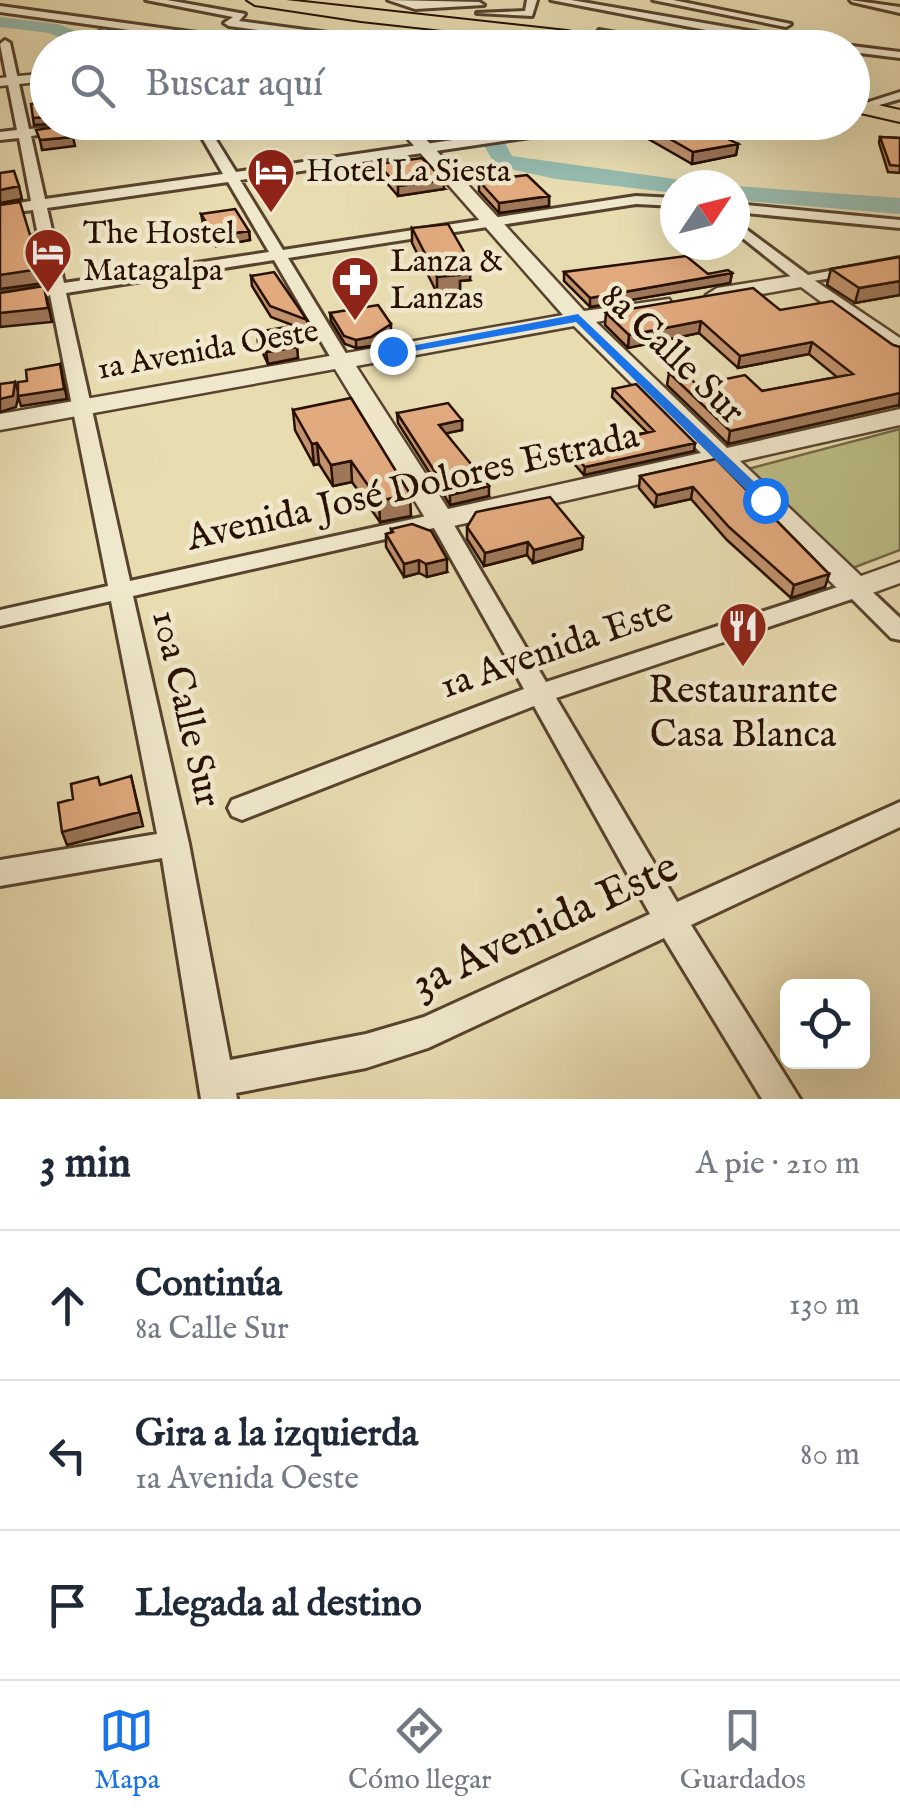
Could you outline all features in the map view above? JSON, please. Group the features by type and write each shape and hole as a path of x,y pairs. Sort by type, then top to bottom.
{"main road":[{"path":"255,0 362,16 482,12 531,30"},
{"path":"870,109 900,116"}],"street":[{"path":"152,0 240,15 229,22 279,30"},
{"path":"392,0 414,6 530,13 532,0"},
{"path":"556,0 718,30"},
{"path":"658,0 786,24"},
{"path":"856,0 900,10"},
{"path":"114,25 174,4"},
{"path":"752,5 800,30"},
{"path":"25,12 44,6"},
{"path":"0,9 151,30"},
{"path":"598,30 602,9"},
{"name":"10a Calle Sur","path":"5,43 6,81 27,133 118,592 174,844 217,1089"},
{"path":"870,51 900,55"},
{"path":"870,102 900,94"},
{"path":"0,136 30,133"},
{"path":"209,140 276,256 440,520 669,918 782,1099"},
{"name":"8a Calle Sur","path":"419,140 578,318 900,632"},
{"path":"0,210 488,140"},
{"path":"0,298 636,200 660,201"},
{"path":"750,210 896,225"},
{"path":"750,237 900,349"},
{"name":"1a Avenida Oeste","path":"0,422 900,263"},
{"name":"Avenida José Dolores Estrada","path":"0,618 900,417"},
{"name":"1a Avenida Este","path":"242,808 539,694 900,572"},
{"name":"3a Avenida Este","path":"217,1089 428,1032 900,814"},
{"path":"0,873 174,844"}],"green space":[{"path":"107,26 138,30 99,30"},
{"path":"900,429 900,550 850,569 748,469"}],"building":[{"path":"880,137 900,138 900,166 890,165"},
{"path":"672,140 730,140 738,144 693,152"},
{"path":"422,158 444,180 398,186 378,164"},
{"path":"14,171 19,186 0,190 0,173"},
{"path":"527,175 549,196 499,203 479,181"},
{"path":"20,202 30,235 33,234 40,269 0,275 0,205"},
{"path":"235,209 249,231 214,236 201,214"},
{"path":"448,224 471,264 455,266 460,275 437,277 412,228"},
{"path":"900,257 900,281 859,288 831,269"},
{"path":"660,259 691,260 708,274 728,270 732,273 590,298 564,272"},
{"path":"274,272 307,320 270,306 251,276"},
{"path":"44,286 48,308 0,313 0,293"},
{"path":"753,288 780,310 832,301 900,347 900,393 730,431 669,373 681,370 697,385 745,375 762,391 853,374 812,342 740,356 701,321 629,335 606,313"},
{"path":"378,305 391,324 371,337 356,340 344,336 330,313"},
{"path":"287,327 297,347 266,352 257,332"},
{"path":"60,364 64,389 18,396 18,382 27,381 26,370"},
{"path":"15,382 13,396 0,399 0,384"},
{"path":"636,384 695,443 585,467 571,451 654,431 613,389"},
{"path":"351,398 410,494 379,501 351,461 331,465 317,443 312,444 293,410"},
{"path":"448,403 462,420 439,425 489,486 450,495 397,413"},
{"path":"716,459 829,574 794,585 729,527 693,487 657,495 640,476"},
{"path":"550,497 583,537 534,550 528,542 485,553 467,527 476,512"},
{"path":"412,524 431,531 447,559 404,564 386,534"},
{"path":"131,776 139,812 62,832 58,803 73,799 71,784 98,777 100,785"}],"waterway":[{"path":"0,22 58,30"},
{"path":"495,140 504,161 556,172 660,184"},
{"path":"750,194 900,206"}],"place":[{"name":"Hotel La Siesta","path":"271,214"},
{"name":"The Hostel Matagalpa","path":"48,294"},
{"name":"Lanza & Lanzas","path":"355,322"},
{"name":"Restaurante Casa Blanca","path":"743,668"}],"route":[{"path":"392,351 578,318 765,500"}]}
